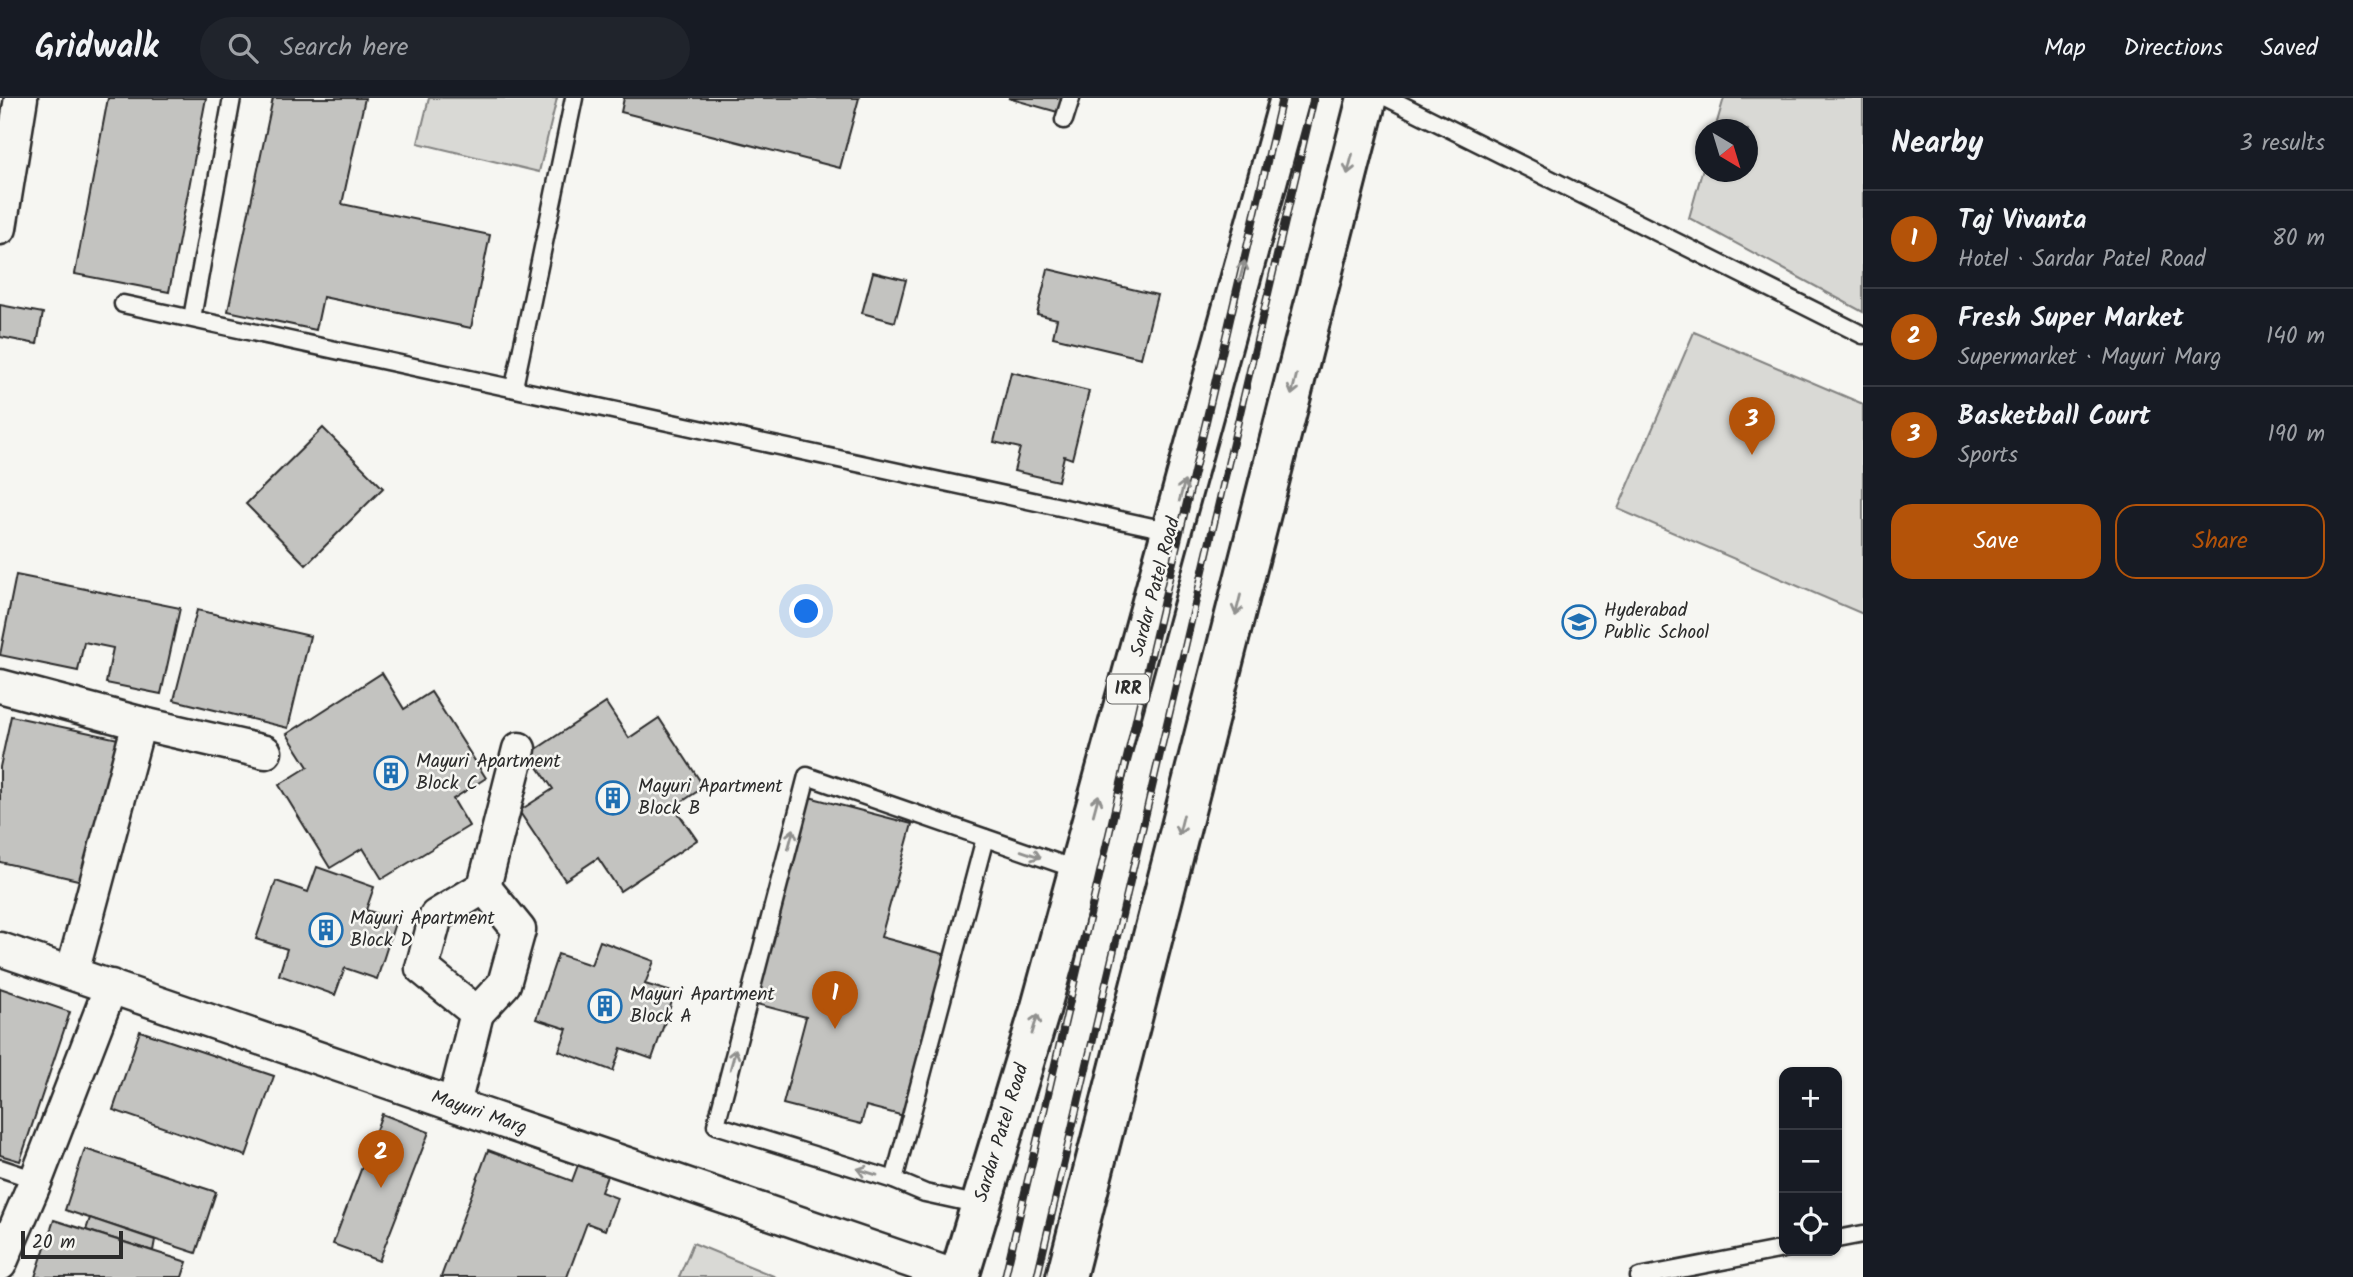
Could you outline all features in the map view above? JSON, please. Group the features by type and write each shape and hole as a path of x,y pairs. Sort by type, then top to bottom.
{"main road":[{"name":"Sardar Patel Road","path":"958,1277 1041,1007 1290,98"},
{"path":"1066,1277 1367,98"}],"street":[{"path":"0,228 13,105"},
{"path":"0,685 139,723 265,752"},
{"path":"72,973 139,723"},
{"path":"477,1013 422,968 436,916 484,887 519,749"},
{"path":"454,1104 477,1013 504,985 519,930 484,887"},
{"name":"Mayuri Marg","path":"0,949 958,1277"},
{"path":"0,1264 36,1180 111,986"}],"lane":[{"path":"192,318 232,98"},
{"path":"514,387 574,98"},
{"path":"1064,120 1072,98"},
{"path":"1388,98 1863,335"},
{"path":"123,304 1171,531"},
{"path":"979,1205 925,1193 894,1180 716,1125 807,776 1078,870"},
{"path":"894,1180 985,838"},
{"path":"0,1168 36,1180"},
{"path":"1842,1238 1863,1234"},
{"path":"1639,1277 1779,1250"}],"shaded area":[{"path":"429,98 557,98 539,172 418,143"},
{"path":"1724,98 1863,98 1863,312 1689,218 1699,182 1758,182 1758,119 1718,119"},
{"path":"1694,332 1863,404 1863,614 1618,509"},
{"path":"693,1243 776,1277 679,1277"}],"building":[{"path":"108,98 206,98 169,292 75,274"},
{"path":"273,98 365,98 342,204 490,235 471,328 323,297 316,330 228,311"},
{"path":"624,98 859,98 840,168 621,112"},
{"path":"1008,98 1065,98 1061,113"},
{"path":"1048,269 1157,295 1141,358 1053,337 1057,319 1037,314"},
{"path":"873,272 906,280 895,322 862,313"},
{"path":"0,305 43,313 37,344 0,337"},
{"path":"1011,372 1089,391 1072,459 1064,456 1058,481 1014,471 1020,448 994,442"},
{"path":"323,428 383,488 306,565 246,504"},
{"path":"16,575 180,608 161,694 106,683 113,648 84,642 78,671 0,655"},
{"path":"197,610 310,636 288,728 174,700"},
{"name":"Mayuri Apartment Block C","path":"382,673 404,709 431,692 486,778 453,799 469,826 382,879 363,848 330,868 279,785 308,767 287,734"},
{"name":"Mayuri Apartment Block B","path":"606,703 629,738 659,718 704,787 674,807 697,840 620,891 598,858 565,880 519,811 553,789 529,754"},
{"path":"11,716 123,740 91,883 0,862 0,767"},
{"path":"809,797 912,824 881,937 947,955 904,1116 866,1106 861,1124 783,1104 806,1017 753,1003"},
{"name":"Mayuri Apartment Block D","path":"317,867 374,887 366,910 396,920 377,979 345,968 335,995 279,975 287,949 256,939 276,881 308,892"},
{"name":"Mayuri Apartment Block A","path":"600,941 654,961 645,984 675,993 652,1059 621,1048 613,1071 559,1051 567,1029 536,1019 558,954 591,965"},
{"path":"0,988 70,1012 20,1161 0,1155"},
{"path":"140,1031 274,1076 246,1156 113,1110"},
{"path":"382,1114 429,1132 379,1261 333,1244"},
{"path":"85,1149 216,1192 196,1253 65,1210"},
{"path":"488,1150 572,1181 578,1165 607,1176 601,1192 617,1198 605,1230 587,1223 567,1277 441,1277"},
{"path":"90,1218 155,1240 153,1251 86,1230"},
{"path":"54,1220 187,1262 182,1277 35,1277"}],"railway":[{"path":"1005,1277 1282,98"},
{"path":"1037,1277 1314,98"}],"place":[{"name":"Basketball Court","path":"1752,455"},
{"name":"Hyderabad Public School","path":"1579,622"},
{"name":"Mayuri Apartment Block C","path":"391,773"},
{"name":"Mayuri Apartment Block B","path":"613,798"},
{"name":"Mayuri Apartment Block D","path":"326,930"},
{"name":"Mayuri Apartment Block A","path":"605,1006"},
{"name":"Taj Vivanta","path":"835,1029"},
{"name":"Fresh Super Market","path":"381,1188"}]}
